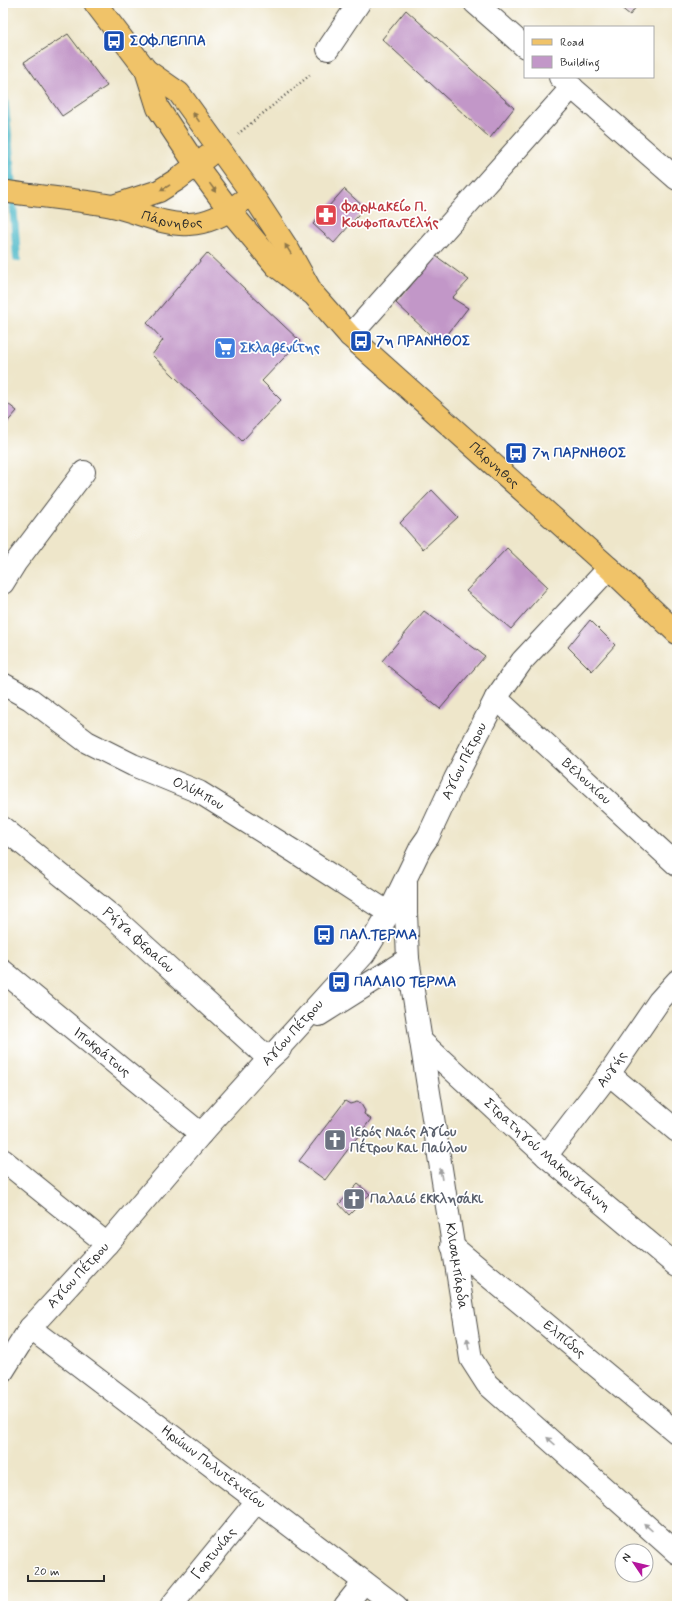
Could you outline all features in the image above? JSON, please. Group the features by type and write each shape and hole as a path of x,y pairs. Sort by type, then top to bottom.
{"main road":[{"path":"95,3 146,70 179,93 218,149"},
{"path":"146,70 158,108 196,165"},
{"name":"Πάρνηθος","path":"113,206 159,192 218,149 252,194 288,249 314,295"},
{"name":"Πάρνηθος","path":"196,165 230,211 276,266 314,295 350,336 609,568 677,633"},
{"name":"Πάρνηθος","path":"3,191 113,206 147,216 187,224 208,222 230,211 252,194"}],"street":[{"path":"328,49 359,3"},
{"path":"475,3 524,45"},
{"path":"350,336 566,82 675,174"},
{"path":"3,583 16,562 84,472"},
{"name":"Αγίου Πέτρου","path":"3,1371 30,1328 108,1244 201,1134 364,954 389,913 496,698 522,661 609,568"},
{"name":"Ολύμπου","path":"3,684 30,699 87,742 132,765 199,792 389,913"},
{"name":"Βελουχίου","path":"496,698 677,865"},
{"name":"Ρήγα Φεραίου","path":"3,828 113,917 269,1059"},
{"name":"Κλισαμπάρδα","path":"421,847 406,878 408,959 471,1359 487,1384 677,1553"},
{"path":"269,1059 310,1020 408,959"},
{"name":"Ιποκράτους","path":"3,970 201,1134"},
{"name":"Αυγής","path":"546,1156 609,1074 659,1001 677,981"},
{"name":"Στρατηγού Μακρυγιάννη","path":"421,1041 546,1156 677,1266"},
{"path":"609,1074 677,1131"},
{"path":"3,1160 108,1244"},
{"name":"Ελπίδος","path":"452,1246 677,1433"},
{"name":"Ηρώων Πολυτεχνείου","path":"30,1328 396,1606"},
{"name":"Γορτυνίας","path":"171,1606 257,1501"},
{"path":"345,1606 364,1582"}],"path":[{"path":"218,149 310,75"}],"building":[{"path":"615,3 639,3 630,15"},
{"path":"406,10 514,108 490,138 382,39"},
{"path":"68,34 107,86 62,116 24,62"},
{"path":"344,189 365,208 334,243 313,224"},
{"name":"Σκλαβενίτης","path":"207,253 300,341 262,381 281,400 242,441 152,355 163,340 147,323"},
{"path":"436,256 469,280 452,298 468,308 440,344 396,303"},
{"path":"3,400 17,411 3,427"},
{"path":"432,490 458,517 423,549 400,523"},
{"path":"507,548 548,587 511,629 466,591"},
{"path":"424,611 485,656 440,709 382,661"},
{"path":"590,620 615,645 592,671 568,647"},
{"name":"Ιερός Ναός Αγίου Πέτρου και Παύλου","path":"345,1101 350,1104 357,1102 361,1104 365,1111 364,1114 371,1119 325,1180 299,1161"},
{"name":"Παλαιό εκκλησάκι","path":"358,1184 370,1194 349,1215 339,1204"}],"waterway":[{"path":"3,89 8,134 17,258"}],"place":[{"name":"ΣΟΦ.ΠΕΠΠΑ","path":"114,41"},
{"name":"Φαρμακείο Π. Κουφοπαντελής","path":"326,215"},
{"name":"7η ΠΡΑΝΗΘΟΣ","path":"361,341"},
{"name":"Σκλαβενίτης","path":"225,348"},
{"name":"7η ΠΑΡΝΗΘΟΣ","path":"516,453"},
{"name":"ΠΑΛ.ΤΕΡΜΑ","path":"324,935"},
{"name":"ΠΑΛΑΙΟ ΤΕΡΜΑ","path":"339,982"},
{"name":"Ιερός Ναός Αγίου Πέτρου και Παύλου","path":"335,1140"},
{"name":"Παλαιό εκκλησάκι","path":"354,1199"}]}
